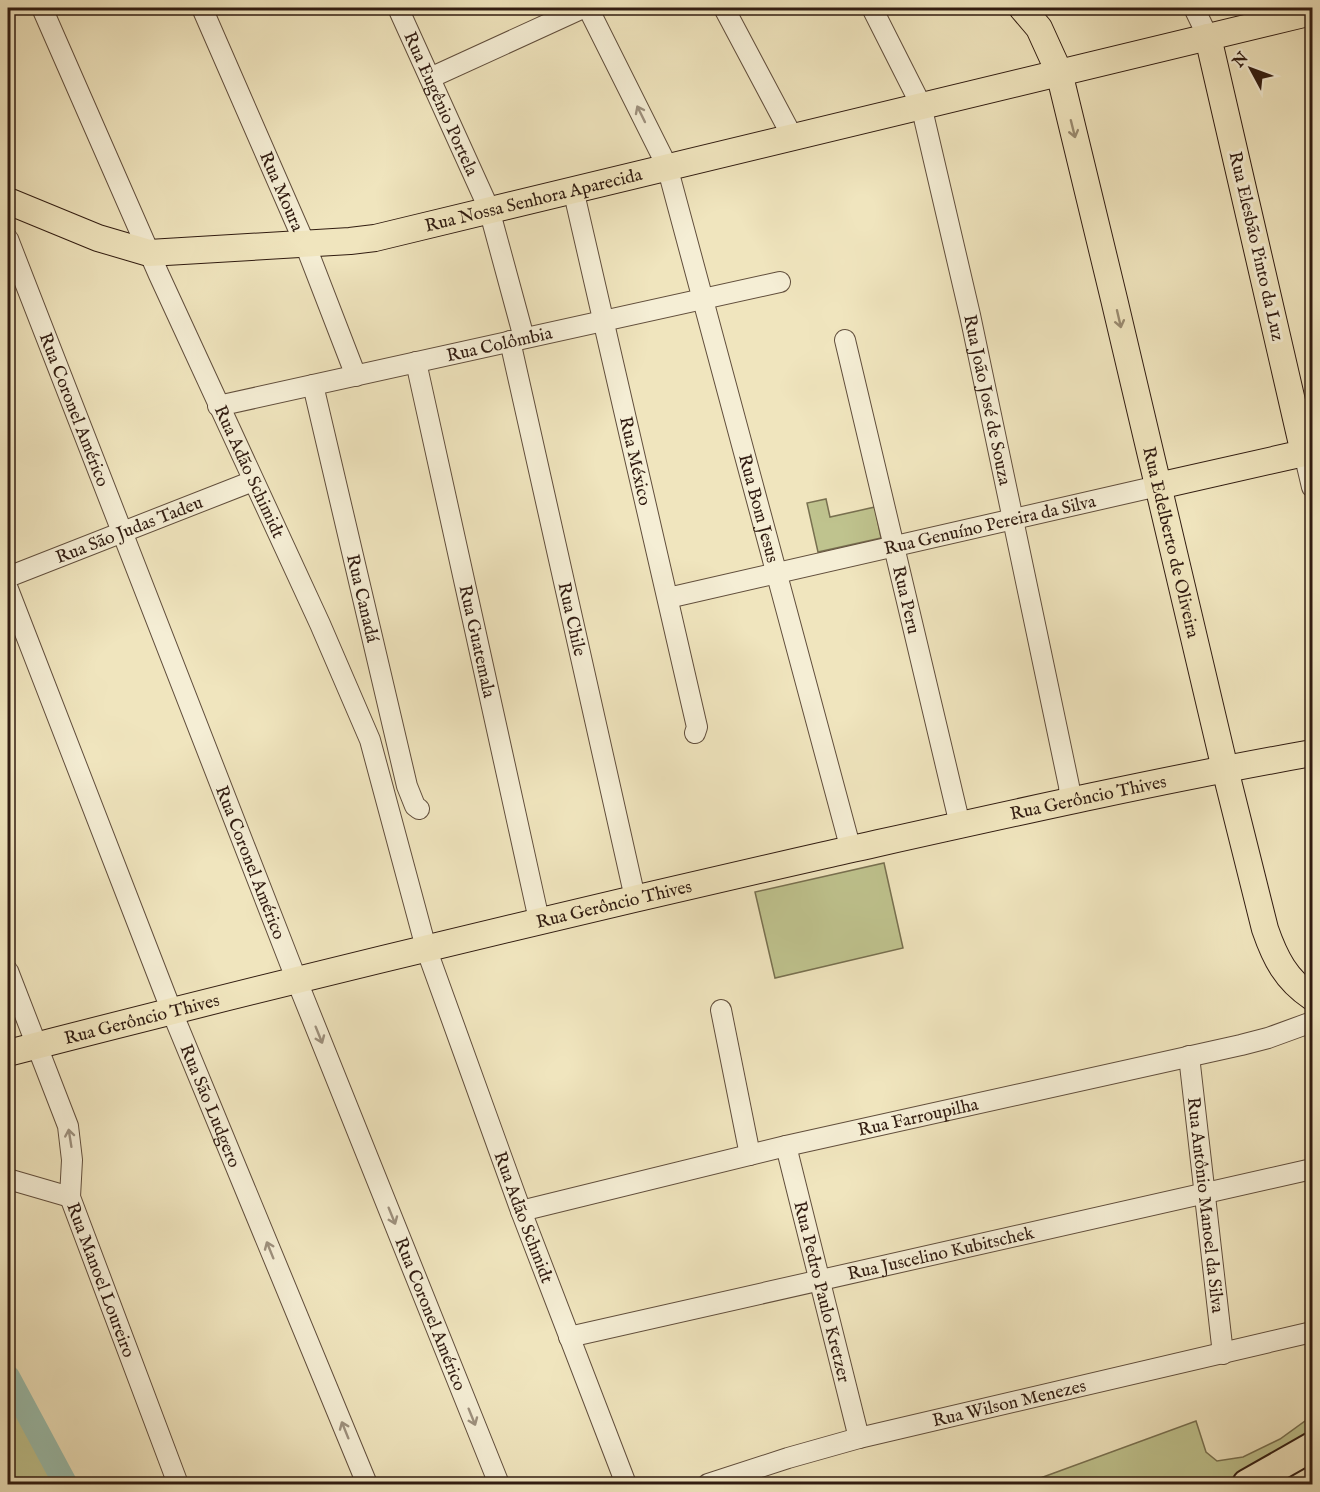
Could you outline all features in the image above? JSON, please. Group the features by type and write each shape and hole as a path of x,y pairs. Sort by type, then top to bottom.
{"highway":[{"path":"1247,1485 1312,1447"},
{"path":"1256,1485 1312,1464"}],"main road":[{"name":"Rua Edelberto de Oliveira","path":"1022,8 1037,18 1059,72 1265,929 1273,953 1290,979 1312,997"},
{"name":"Rua Nossa Senhora Aparecida","path":"8,201 98,238 149,253 350,241 385,236 489,209 1312,12"},
{"name":"Rua Elesbão Pinto da Luz","path":"1208,37 1308,452"},
{"name":"Rua Genuíno Pereira da Silva","path":"1158,486 1308,452"},
{"name":"Rua Gerôncio Thives","path":"8,1053 539,920 1070,801 1312,753"}],"street":[{"name":"Rua Adão Schimidt","path":"42,8 149,253 320,624 370,740 426,948"},
{"name":"Rua Moura","path":"202,8 305,244 356,376"},
{"name":"Rua Eugênio Portela","path":"398,8 489,209 517,340"},
{"path":"430,78 583,8"},
{"name":"Rua Bom Jesus","path":"588,8 667,166 851,850"},
{"path":"724,8 792,136"},
{"name":"Rua João José de Souza","path":"872,8 921,105 1014,519 1019,553 1069,786 1070,801"},
{"name":"Rua Elesbão Pinto da Luz","path":"1194,8 1208,37"},
{"name":"Rua México","path":"573,189 668,598 696,727 695,733"},
{"name":"Rua Coronel Américo","path":"8,239 297,981 499,1485"},
{"name":"Rua Colômbia","path":"218,406 780,282"},
{"name":"Rua Chile","path":"517,340 635,898"},
{"name":"Rua Peru","path":"845,340 960,825"},
{"name":"Rua Guatemala","path":"416,362 539,920"},
{"name":"Rua Canadá","path":"313,385 407,786 419,809"},
{"name":"Rua Elesbão Pinto da Luz","path":"1308,452 1312,487"},
{"name":"Rua São Judas Tadeu","path":"8,577 253,481"},
{"name":"Rua Genuíno Pereira da Silva","path":"668,598 1158,486"},
{"name":"Rua São Ludgero","path":"8,590 172,1012 367,1485"},
{"path":"370,740 394,731"},
{"name":"Rua Adão Schmidt","path":"426,948 522,1211 626,1485"},
{"name":"Rua Manoel Loureiro","path":"8,971 38,1045 70,1138 72,1160 70,1197 178,1485"},
{"path":"721,1010 750,1155"},
{"name":"Rua Farroupilha","path":"522,1211 786,1146 1268,1038 1312,1022"},
{"name":"Rua Antônio Manoel da Silva","path":"1189,1056 1222,1354"},
{"name":"Rua Pedro Paulo Kretzer","path":"786,1146 859,1438"},
{"name":"Rua Juscelino Kubitschek","path":"569,1337 1312,1169"},
{"path":"8,1179 70,1197"},
{"name":"Rua Wilson Menezes","path":"708,1485 788,1458 859,1438 1312,1332"}],"green space":[{"path":"826,499 830,517 875,507 881,538 818,552 807,503"},
{"path":"884,863 903,948 775,978 755,892"},
{"path":"8,1377 65,1483 8,1484"},
{"path":"1312,1416 1312,1439 1263,1472 1230,1484 1024,1484 1196,1421 1206,1452 1217,1461 1243,1457 1280,1439"}],"waterway":[{"path":"8,1377 65,1483"}]}
